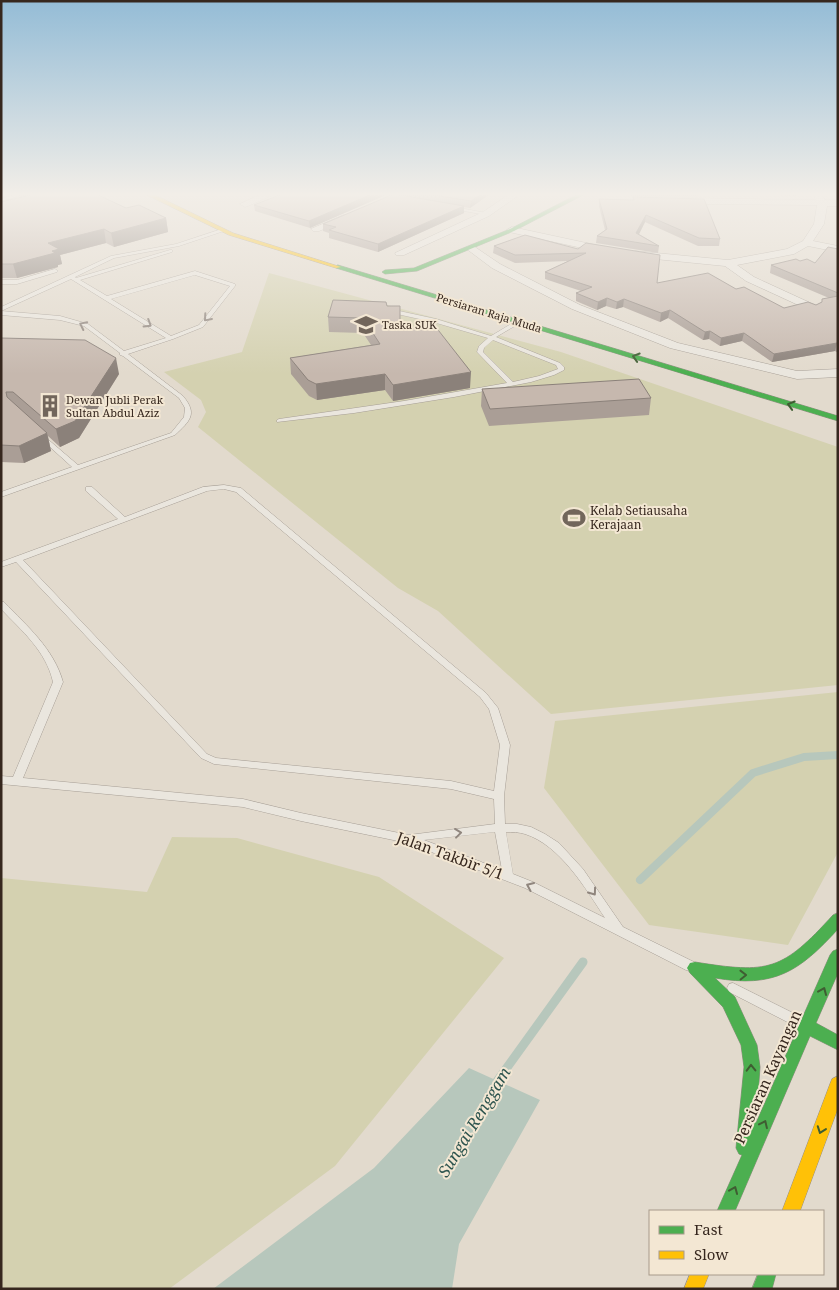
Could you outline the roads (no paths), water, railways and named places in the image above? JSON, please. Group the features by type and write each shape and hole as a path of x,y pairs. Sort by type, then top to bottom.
{"main road":[{"name":"Persiaran Raja Muda","path":"303,253 518,322 838,419"},
{"name":"Persiaran Raja Muda","path":"329,253 385,272 413,276 838,407"},
{"path":"413,276 461,253"},
{"path":"695,968 740,976 772,973 810,949 838,919"},
{"name":"Persiaran Kayangan","path":"726,1210 743,1168 808,1027 838,956"},
{"path":"695,968 729,1002 749,1045 752,1067 743,1168"},
{"path":"808,1027 838,1043"},
{"path":"791,1210 838,1084"},
{"path":"797,1196 824,1158"},
{"path":"694,1289 700,1275"},
{"path":"762,1289 767,1275"}],"street":[{"path":"479,253 496,266 576,307 674,346 797,374 838,373"},
{"path":"626,253 728,263 785,253"},
{"path":"728,263 750,279 813,308"}],"lane":[{"path":"74,278 113,257 133,253"},
{"path":"1,309 74,278 155,253"},
{"path":"1,282 17,282 55,271"},
{"path":"107,298 195,273 233,285 200,326 122,354"},
{"path":"74,278 171,338"},
{"path":"279,421 419,401 511,384 553,374 561,370 561,367 493,336 454,324 382,310"},
{"path":"1,313 76,321 86,325 181,397 188,404 189,413 185,421 173,434 1,495"},
{"path":"511,384 480,352 481,347 493,336 518,322"},
{"path":"437,327 454,324"},
{"path":"35,430 77,468"},
{"path":"1,565 206,489 224,486 238,490 483,695 493,708 505,745 499,796 500,828 508,876"},
{"path":"89,489 123,519"},
{"path":"18,559 204,756 214,761 451,785 499,796"},
{"path":"1,604 45,652 57,671 58,682 16,782"},
{"name":"Jalan Takbir 5/1","path":"1,780 186,796 243,803 409,839 508,876 570,904 620,932 695,968 808,1027"},
{"path":"409,839 500,828 526,829 547,839 564,854 620,932"}],"water":[{"path":"469,1068 540,1100 459,1244 452,1289 213,1289 374,1168"}],"waterway":[{"name":"Sungai Renggam","path":"640,880 753,773 804,757 838,755"},
{"name":"Sungai Renggam","path":"493,1087 583,962"}],"place":[{"name":"Taska SUK","path":"366,325"},
{"name":"Dewan Jubli Perak Sultan Abdul Aziz","path":"50,406"},
{"name":"Kelab Setiausaha Kerajaan","path":"574,518"}]}
